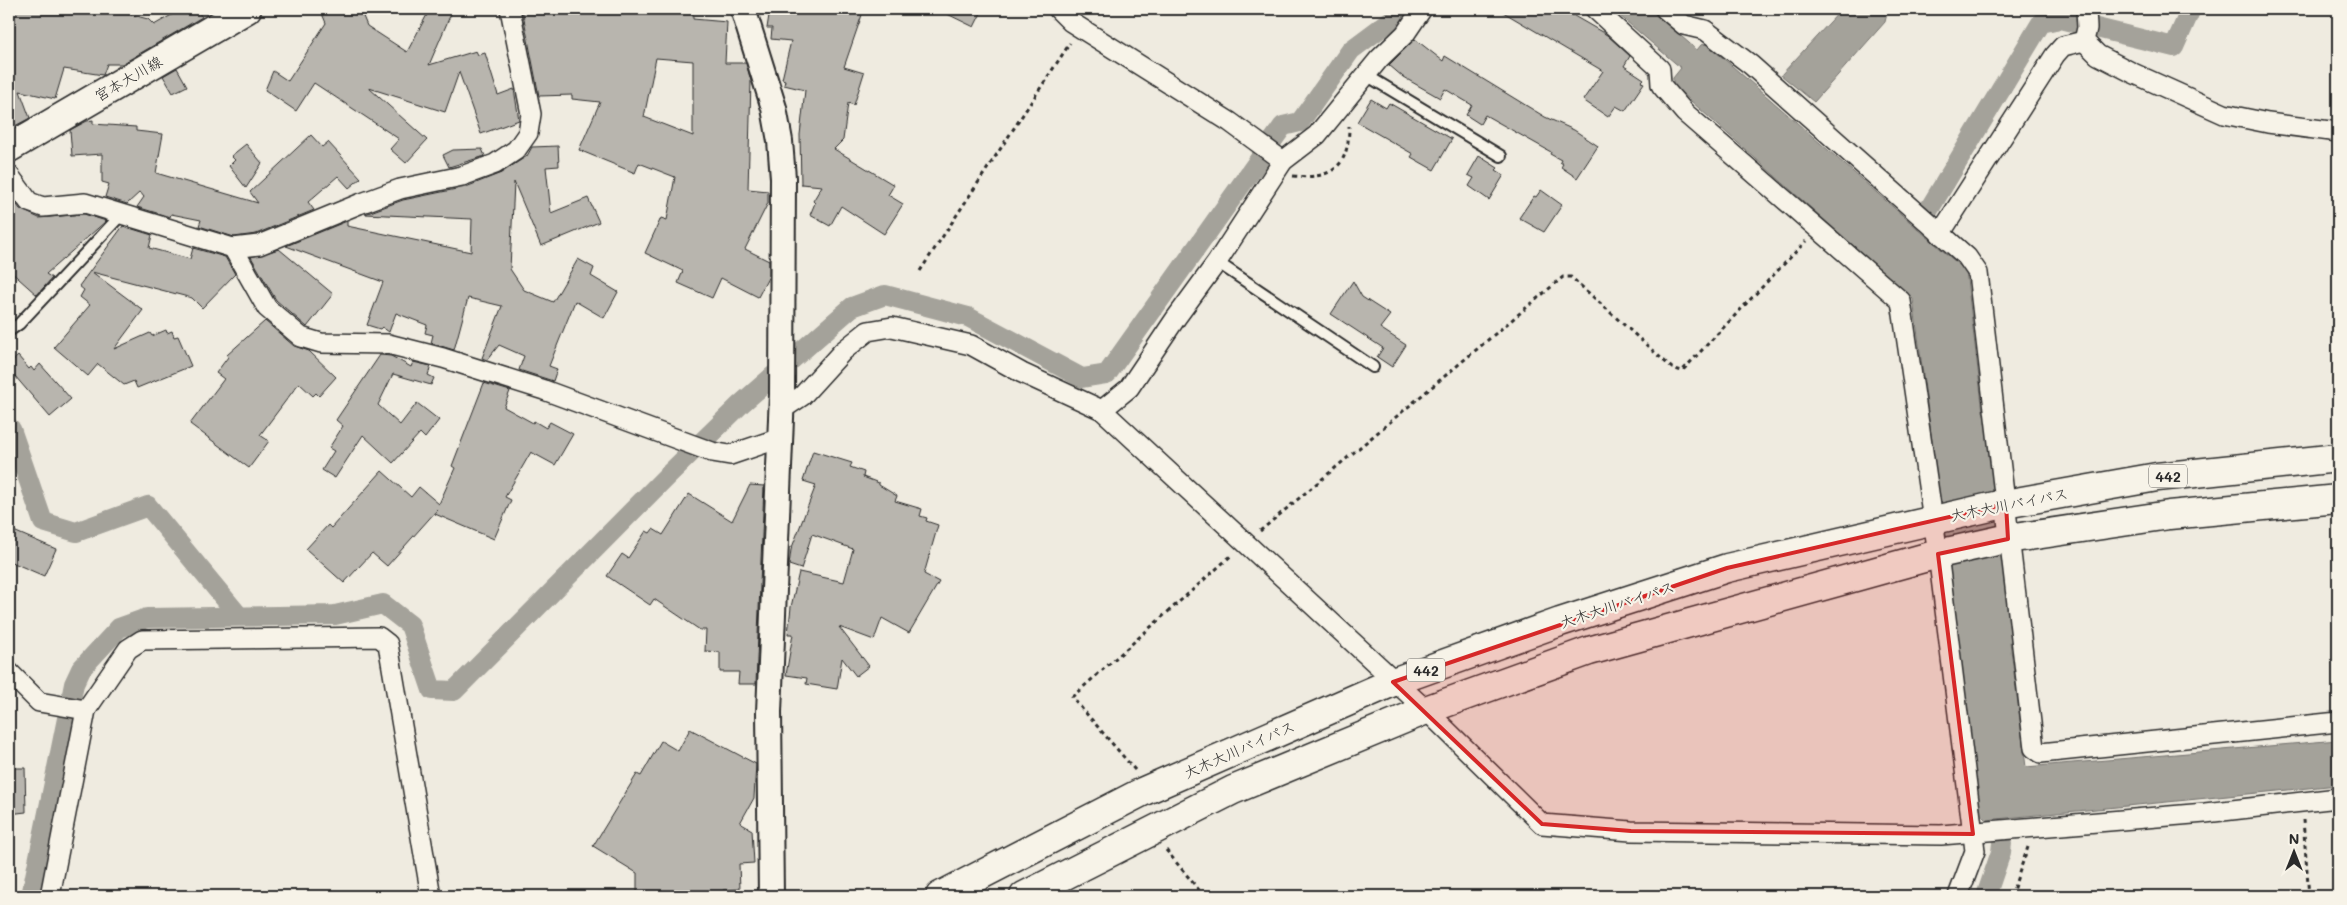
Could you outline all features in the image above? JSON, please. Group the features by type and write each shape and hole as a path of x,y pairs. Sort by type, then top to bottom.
{"main road":[{"name":"宮本大川線","path":"9,148 247,9"},
{"name":"大木大川バイパス","path":"940,896 1144,791 1393,682 1560,622 1728,568 2002,504 2157,477 2338,458"},
{"name":"442","path":"1024,896 1156,827 1233,790 1426,710 1589,650 1940,553 2004,539 2169,515 2338,499"}],"street":[{"path":"9,174 29,202 43,207 85,203 233,248 259,245 400,189 462,176 495,164 516,150 528,134 532,114 510,9"},
{"path":"743,9 774,108 780,140 783,178 781,402 769,712 770,896"},
{"path":"1058,9 1080,28 1230,122 1255,140 1276,163"},
{"path":"1102,410 1129,388 1176,318 1217,262 1276,163 1317,135 1366,75 1405,34 1422,9"},
{"path":"1595,9 1660,69 1661,85 1685,113 1901,301 1936,518 1975,851 1958,896"},
{"path":"1665,9 1684,25 1705,30 1751,65 1967,257 1978,273 2004,539 2034,748 2040,753 2338,722"},
{"path":"1940,234 2054,55 2086,22 2098,55 2133,74 2224,114 2268,123 2338,132"},
{"path":"233,248 267,308 301,337 321,343 388,344 443,358 544,390 712,452 730,454 780,438"},
{"path":"781,402 802,396 843,351 868,331 892,327 971,345 1022,373 1102,410 1246,542 1393,682 1426,710 1542,824 1631,831 1973,834 2338,798"},
{"path":"50,896 74,708 128,649 142,640 379,637 388,644 431,896"},
{"path":"9,672 39,702 74,708"}],"lane":[{"path":"1366,75 1501,156"},
{"path":"9,331 19,324 121,215"},
{"path":"1217,262 1373,367"}],"path":[{"path":"920,271 1080,28"},
{"path":"1276,163 1313,178 1338,167 1349,148 1349,125 1343,103"},
{"path":"1144,791 1134,768 1072,697 1246,542 1563,278 1571,278 1672,368 1682,371 1817,229"},
{"path":"2301,802 2309,896"},
{"path":"1156,827 1160,844 1186,872 1204,896"},
{"path":"2011,896 2034,828"}],"highlighted area":[{"path":"2006,504 2008,539 1938,554 1973,834 1631,831 1542,824 1393,682 1727,568"}],"shaded area":[{"path":"1612,9 1650,9 1697,50 1701,45 1707,44 1966,271 1983,412 1986,414 2012,639 2010,642 2026,767 2338,740 2338,785 1986,820 1979,813 1913,299 1673,85 1673,78 1681,68"},
{"path":"1842,9 1888,9 1885,22 1814,102 1781,75"}],"building":[{"path":"9,9 109,9 148,19 154,25 182,9 196,9 202,17 122,64 107,64 103,75 64,69 55,99 20,91 30,118 13,127 9,116"},
{"path":"320,9 360,9 367,26 407,52 430,9 453,9 429,65 476,51 478,55 485,53 498,95 514,89 519,120 481,134 459,72 445,112 369,88 427,140 406,163 390,149 399,139 314,83 296,111 265,90 273,71 288,81 326,23"},
{"path":"522,9 670,9 693,12 693,19 727,22 725,63 746,63 751,81 748,189 768,191 768,203 745,249 769,261 769,276 758,297 721,278 712,298 678,283 683,271 645,253 661,218 667,220 675,177 639,163 635,173 579,150 600,102 572,99 572,95 539,96","holes":["656,58 693,61 693,136 644,117"]},
{"path":"770,9 864,9 844,67 864,73 854,105 848,103 843,140 834,149 894,185 888,195 903,204 884,234 841,206 830,226 810,215 815,203 813,201 822,186 801,184 800,135 805,90 784,85 785,80 782,79 791,41 771,39 772,28 767,28"},
{"path":"937,9 983,9 974,27"},
{"path":"1498,9 1562,9 1607,35 1630,56 1624,66 1644,79 1641,82 1644,83 1625,111 1616,106 1608,117 1583,100 1603,71"},
{"path":"1415,39 1443,61 1445,56 1545,117 1574,130 1598,146 1577,178 1561,167 1563,164 1560,162 1561,160 1550,154 1551,152 1485,115 1480,124 1466,115 1472,105 1445,89 1440,98 1403,77 1389,65"},
{"path":"177,68 187,86 173,93 163,76"},
{"path":"1371,99 1386,108 1389,103 1452,139 1434,170 1411,157 1413,154 1357,122"},
{"path":"93,120 93,124 136,127 136,131 163,134 156,173 258,203 250,192 311,135 322,147 328,142 361,178 349,188 338,176 308,202 314,210 256,234 234,237 199,226 201,220 171,214 170,217 137,207 144,197 140,192 127,204 105,197 109,184 102,182 102,154 72,156 70,130"},
{"path":"246,144 262,163 246,188 229,166 235,160 231,156"},
{"path":"558,146 559,166 546,167 551,213 588,198 599,222 541,246 514,182 510,269 524,290 553,302 578,259 594,268 591,276 618,292 604,318 575,301 549,366 557,369 553,381 519,370 524,356 499,345 487,360 482,358 502,306 468,298 454,350 431,343 433,335 425,333 427,325 396,313 389,332 382,327 380,329 367,325 383,282 286,246 347,221 347,226 471,252 472,219 365,214 403,200 466,187 501,173 527,156 532,147"},
{"path":"482,149 485,156 449,167 443,155 453,150"},
{"path":"1479,156 1498,168 1496,170 1504,175 1489,200 1469,186 1474,178 1468,175"},
{"path":"1541,190 1562,205 1544,232 1519,218 1534,196 1536,197"},
{"path":"9,194 20,209 39,218 84,214 106,221 46,274 52,278 37,295 9,270"},
{"path":"123,226 152,235 149,248 190,259 193,248 225,257 235,274 202,308 192,298 92,272 143,310 114,349 150,333 152,336 166,330 167,333 172,331 174,337 178,336 191,366 137,388 134,381 124,385 98,364 88,376 54,347 90,305 80,297 84,290 79,286"},
{"path":"279,249 333,294 307,327 276,300 251,257"},
{"path":"1353,281 1362,297 1390,315 1380,328 1406,345 1392,367 1377,357 1383,348 1331,314"},
{"path":"265,321 294,346 309,351 336,377 319,396 316,393 313,396 299,383 260,435 269,441 249,468 190,424 224,379 216,373 228,357 227,355"},
{"path":"380,355 391,356 411,367 413,362 431,366 428,375 434,378 431,385 393,374 378,405 400,425 417,403 439,420 425,438 420,433 393,463 363,435 335,478 322,470 334,451 329,448 343,426 336,420"},
{"path":"18,356 29,369 31,367 34,371 40,364 71,399 50,417 9,369 9,364"},
{"path":"484,383 510,391 504,407 533,423 534,421 546,428 550,422 573,434 555,465 531,452 505,497 511,500 494,539 435,514 437,510 387,566 372,553 344,583 306,549 328,525 331,528 382,471 411,497 419,487 439,504 455,468 452,466"},
{"path":"813,451 852,463 850,467 864,472 863,477 879,483 879,485 897,496 895,501 922,509 920,516 927,518 926,521 938,525 924,574 939,582 909,633 882,618 874,640 839,627 869,666 856,676 842,658 837,689 806,684 807,678 786,675 793,634 788,634 791,607 799,572 844,582 853,549 812,534 801,569 789,565 791,550 816,485 803,481"},
{"path":"750,485 764,486 756,684 738,684 739,672 720,672 720,652 705,651 706,630 700,630 654,599 650,605 607,576 622,554 628,558 646,531 650,533 653,529 663,535 689,494 732,521"},
{"path":"9,529 56,549 44,576 9,561"},
{"path":"690,729 756,764 754,798 740,823 752,830 754,863 739,864 740,889 723,890 724,896 637,896 637,873 593,846 637,774 641,776 661,741 678,751"},
{"path":"9,768 25,768 26,812 9,814"}],"waterway":[{"path":"31,896 74,684 81,669 119,628 147,618 335,615 383,604 410,625 432,690 454,691 741,404 852,307 885,295 968,317 1082,378 1107,374 1283,126 1300,122 1351,50 1398,15 1401,9"},
{"path":"1928,211 2041,23 2060,19 2174,47 2191,9"},
{"path":"9,428 11,429 43,522 76,532 148,506 239,616"},
{"path":"1986,896 2001,852 2002,843"}]}
